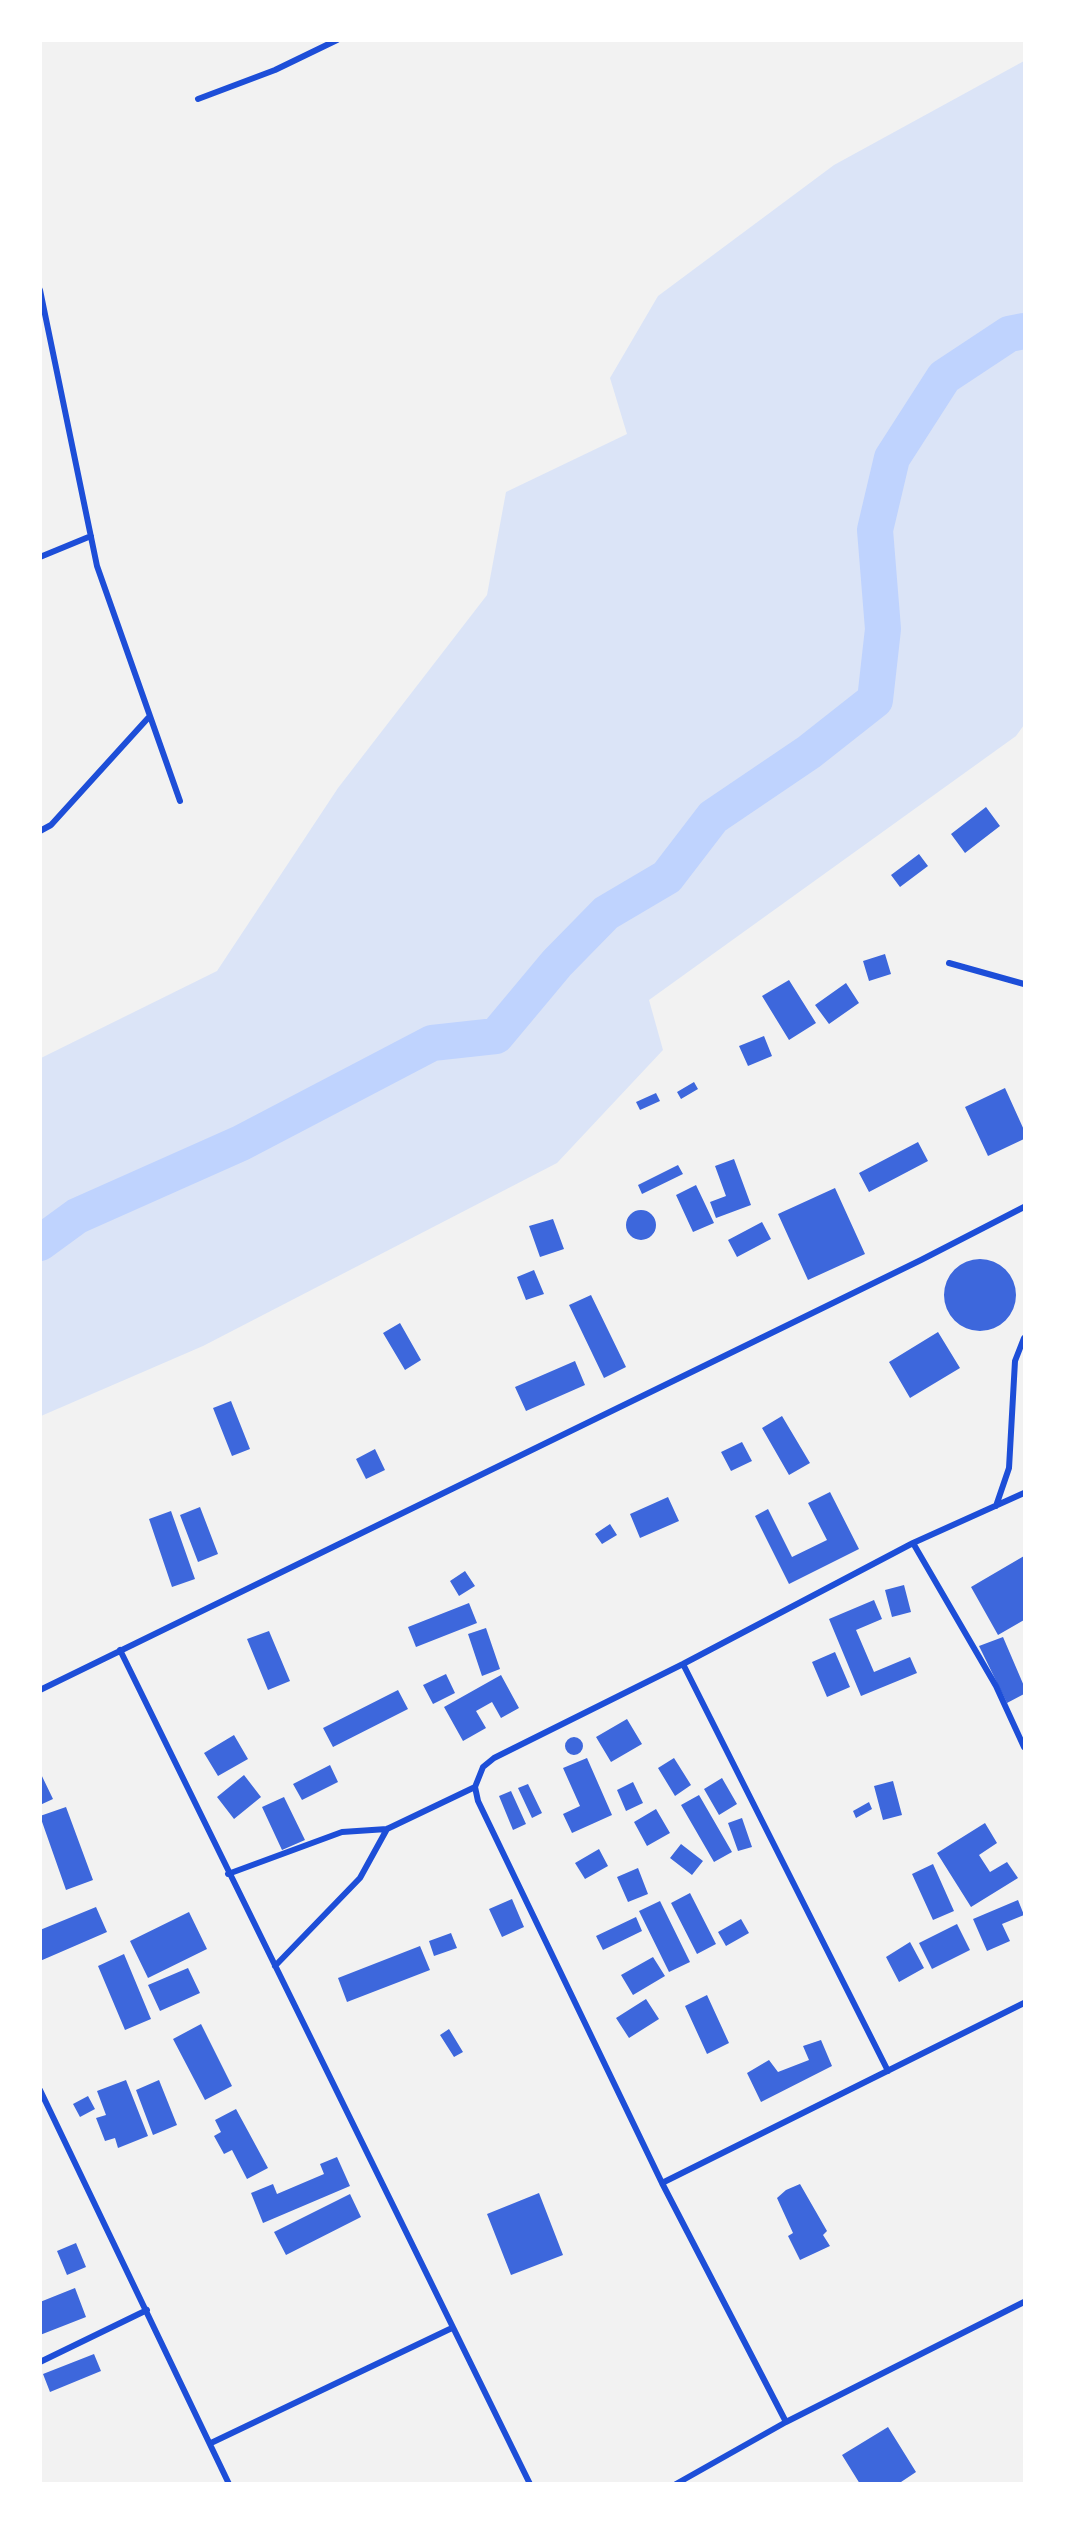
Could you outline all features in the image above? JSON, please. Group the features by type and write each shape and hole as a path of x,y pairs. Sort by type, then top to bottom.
{"street":[{"path":"198,99 275,70 337,40"},
{"path":"40,290 97,566 180,801"},
{"path":"40,557 91,536"},
{"path":"40,831 51,825 150,717"},
{"path":"949,963 1024,984"},
{"path":"40,1690 910,1265 1024,1207"},
{"path":"996,1506 1009,1468 1015,1361 1024,1338"},
{"path":"786,2422 662,2183 478,1802 476,1787 483,1767 494,1758 683,1664 913,1543 1024,1493"},
{"path":"913,1543 996,1686 1024,1747"},
{"path":"120,1650 228,1874 314,2042 530,2484"},
{"path":"683,1664 888,2071"},
{"path":"228,1874 342,1832 387,1829 476,1787"},
{"path":"275,1966 360,1878 387,1829"},
{"path":"662,2183 1024,2003"},
{"path":"40,2090 229,2484"},
{"path":"676,2484 786,2422 1024,2302"},
{"path":"40,2362 147,2310"},
{"path":"211,2443 452,2328"}],"shaded area":[{"path":"1024,61 1024,725 1016,736 649,1000 663,1050 557,1163 203,1346 41,1416 41,1058 217,971 338,788 487,595 506,492 627,434 610,378 658,296 834,165"}],"building":[{"path":"986,807 1000,826 965,853 951,834"},
{"path":"919,854 928,866 900,887 891,875"},
{"path":"885,954 891,974 869,981 863,961"},
{"path":"789,980 816,1023 789,1040 762,996"},
{"path":"846,983 859,1003 829,1024 815,1005"},
{"path":"764,1036 772,1056 748,1066 739,1046"},
{"path":"694,1082 698,1089 681,1099 677,1092"},
{"path":"1005,1088 1024,1130 1024,1139 988,1156 965,1107"},
{"path":"656,1093 660,1101 640,1110 636,1102"},
{"path":"918,1142 928,1161 869,1192 859,1173"},
{"path":"734,1159 751,1205 716,1218 710,1202 726,1196 715,1166"},
{"path":"678,1165 683,1174 642,1194 638,1185"},
{"path":"696,1185 714,1223 693,1232 676,1195"},
{"path":"835,1188 865,1254 808,1280 778,1214"},
{"path":"641,1210 652,1214 656,1225 652,1236 641,1240 630,1236 626,1225 630,1214"},
{"path":"553,1219 564,1249 540,1257 529,1226"},
{"path":"762,1222 771,1239 737,1257 728,1240"},
{"path":"980,1259 1000,1265 1010,1275 1016,1295 1010,1315 1000,1325 980,1331 960,1325 950,1315 944,1295 950,1275 960,1265"},
{"path":"534,1270 544,1294 526,1300 517,1277"},
{"path":"591,1295 626,1367 604,1378 569,1305"},
{"path":"400,1323 421,1360 405,1370 383,1333"},
{"path":"938,1332 960,1368 910,1398 889,1362"},
{"path":"575,1361 585,1385 526,1411 515,1387"},
{"path":"231,1401 250,1449 232,1456 213,1408"},
{"path":"782,1416 810,1463 789,1475 762,1428"},
{"path":"742,1442 752,1461 731,1471 721,1452"},
{"path":"375,1449 385,1470 366,1479 356,1459"},
{"path":"830,1492 859,1549 789,1584 755,1516 768,1509 792,1557 827,1540 808,1503"},
{"path":"668,1497 679,1521 640,1538 630,1514"},
{"path":"200,1507 218,1554 198,1562 180,1515"},
{"path":"171,1511 195,1579 172,1587 149,1519"},
{"path":"610,1524 617,1535 602,1544 595,1534"},
{"path":"1024,1556 1024,1620 998,1635 971,1587"},
{"path":"465,1571 475,1586 459,1596 450,1581"},
{"path":"904,1585 911,1612 892,1617 885,1590"},
{"path":"874,1600 882,1619 856,1630 874,1672 910,1657 917,1673 861,1696 829,1619"},
{"path":"469,1603 477,1623 416,1647 408,1627"},
{"path":"486,1628 500,1669 482,1676 468,1634"},
{"path":"269,1631 290,1681 268,1690 247,1639"},
{"path":"1003,1637 1024,1686 1024,1694 1007,1703 979,1646"},
{"path":"835,1652 850,1687 827,1697 812,1662"},
{"path":"446,1674 455,1693 433,1704 423,1685"},
{"path":"501,1675 519,1708 501,1718 492,1702 476,1711 486,1728 463,1741 444,1707"},
{"path":"398,1690 408,1709 333,1747 323,1728"},
{"path":"627,1719 642,1744 611,1762 596,1737"},
{"path":"234,1735 248,1759 218,1776 204,1753"},
{"path":"574,1737 580,1740 583,1746 580,1752 574,1755 568,1752 565,1746 568,1740"},
{"path":"587,1758 612,1815 572,1833 563,1814 580,1806 563,1768"},
{"path":"674,1758 691,1785 675,1796 658,1768"},
{"path":"330,1765 338,1782 302,1800 293,1784"},
{"path":"40,1772 53,1799 40,1805"},
{"path":"244,1775 261,1797 234,1819 217,1797"},
{"path":"722,1778 737,1804 719,1815 704,1789"},
{"path":"893,1781 902,1815 883,1820 874,1786"},
{"path":"633,1782 643,1803 626,1811 617,1790"},
{"path":"528,1784 542,1813 532,1818 518,1788"},
{"path":"511,1791 526,1824 513,1830 499,1796"},
{"path":"699,1795 732,1852 714,1862 681,1805"},
{"path":"284,1797 305,1840 282,1850 262,1807"},
{"path":"869,1802 872,1809 856,1818 853,1811"},
{"path":"66,1807 93,1880 66,1890 40,1816"},
{"path":"656,1809 670,1833 647,1846 634,1822"},
{"path":"742,1818 752,1847 738,1851 728,1823"},
{"path":"985,1823 997,1843 979,1855 990,1872 1007,1862 1018,1878 971,1907 937,1853"},
{"path":"681,1844 703,1861 692,1875 670,1858"},
{"path":"599,1849 608,1866 585,1879 575,1863"},
{"path":"933,1864 954,1911 933,1920 912,1874"},
{"path":"638,1868 648,1894 628,1902 617,1877"},
{"path":"690,1893 716,1944 697,1954 671,1903"},
{"path":"512,1899 524,1927 502,1937 489,1909"},
{"path":"1018,1900 1024,1915 1002,1924 1010,1941 987,1951 973,1919"},
{"path":"660,1901 690,1962 669,1972 639,1911"},
{"path":"96,1907 107,1932 40,1961 40,1930"},
{"path":"189,1912 207,1949 148,1978 130,1941"},
{"path":"636,1917 642,1931 603,1950 596,1936"},
{"path":"741,1919 749,1933 726,1946 718,1932"},
{"path":"957,1924 970,1950 932,1969 919,1943"},
{"path":"451,1933 457,1948 434,1956 429,1941"},
{"path":"910,1942 924,1968 899,1982 886,1957"},
{"path":"420,1946 430,1970 347,2002 338,1978"},
{"path":"124,1954 151,2019 125,2030 98,1966"},
{"path":"653,1957 665,1976 633,1995 621,1975"},
{"path":"188,1968 200,1993 160,2011 148,1985"},
{"path":"707,1995 729,2043 707,2054 685,2006"},
{"path":"646,1999 659,2019 629,2038 616,2018"},
{"path":"201,2024 232,2086 205,2100 173,2039"},
{"path":"449,2029 463,2052 454,2057 440,2035"},
{"path":"821,2040 832,2066 761,2102 747,2073 769,2060 778,2072 809,2060 803,2046"},
{"path":"126,2080 148,2136 118,2148 115,2138 105,2141 96,2118 106,2115 97,2091"},
{"path":"159,2080 177,2125 153,2135 136,2090"},
{"path":"88,2096 95,2109 80,2117 73,2104"},
{"path":"236,2109 268,2168 247,2179 232,2150 224,2154 214,2136 221,2132 215,2120"},
{"path":"337,2157 350,2186 263,2223 251,2193 273,2184 277,2194 324,2174 320,2164"},
{"path":"800,2184 827,2231 823,2235 830,2246 800,2260 788,2236 793,2233 777,2198 786,2190"},
{"path":"539,2193 563,2255 511,2275 487,2214"},
{"path":"350,2194 361,2217 286,2255 274,2232"},
{"path":"76,2243 86,2267 67,2275 57,2251"},
{"path":"75,2288 86,2317 40,2335 40,2302"},
{"path":"94,2354 101,2371 50,2392 43,2374"},
{"path":"888,2427 916,2472 898,2484 860,2484 842,2455"}],"waterway":[{"path":"40,1243 77,1216 241,1143 432,1043 496,1036 557,963 606,913 667,877 713,817 809,752 875,700 883,629 875,530 892,458 944,377 1009,334 1024,331"}]}
